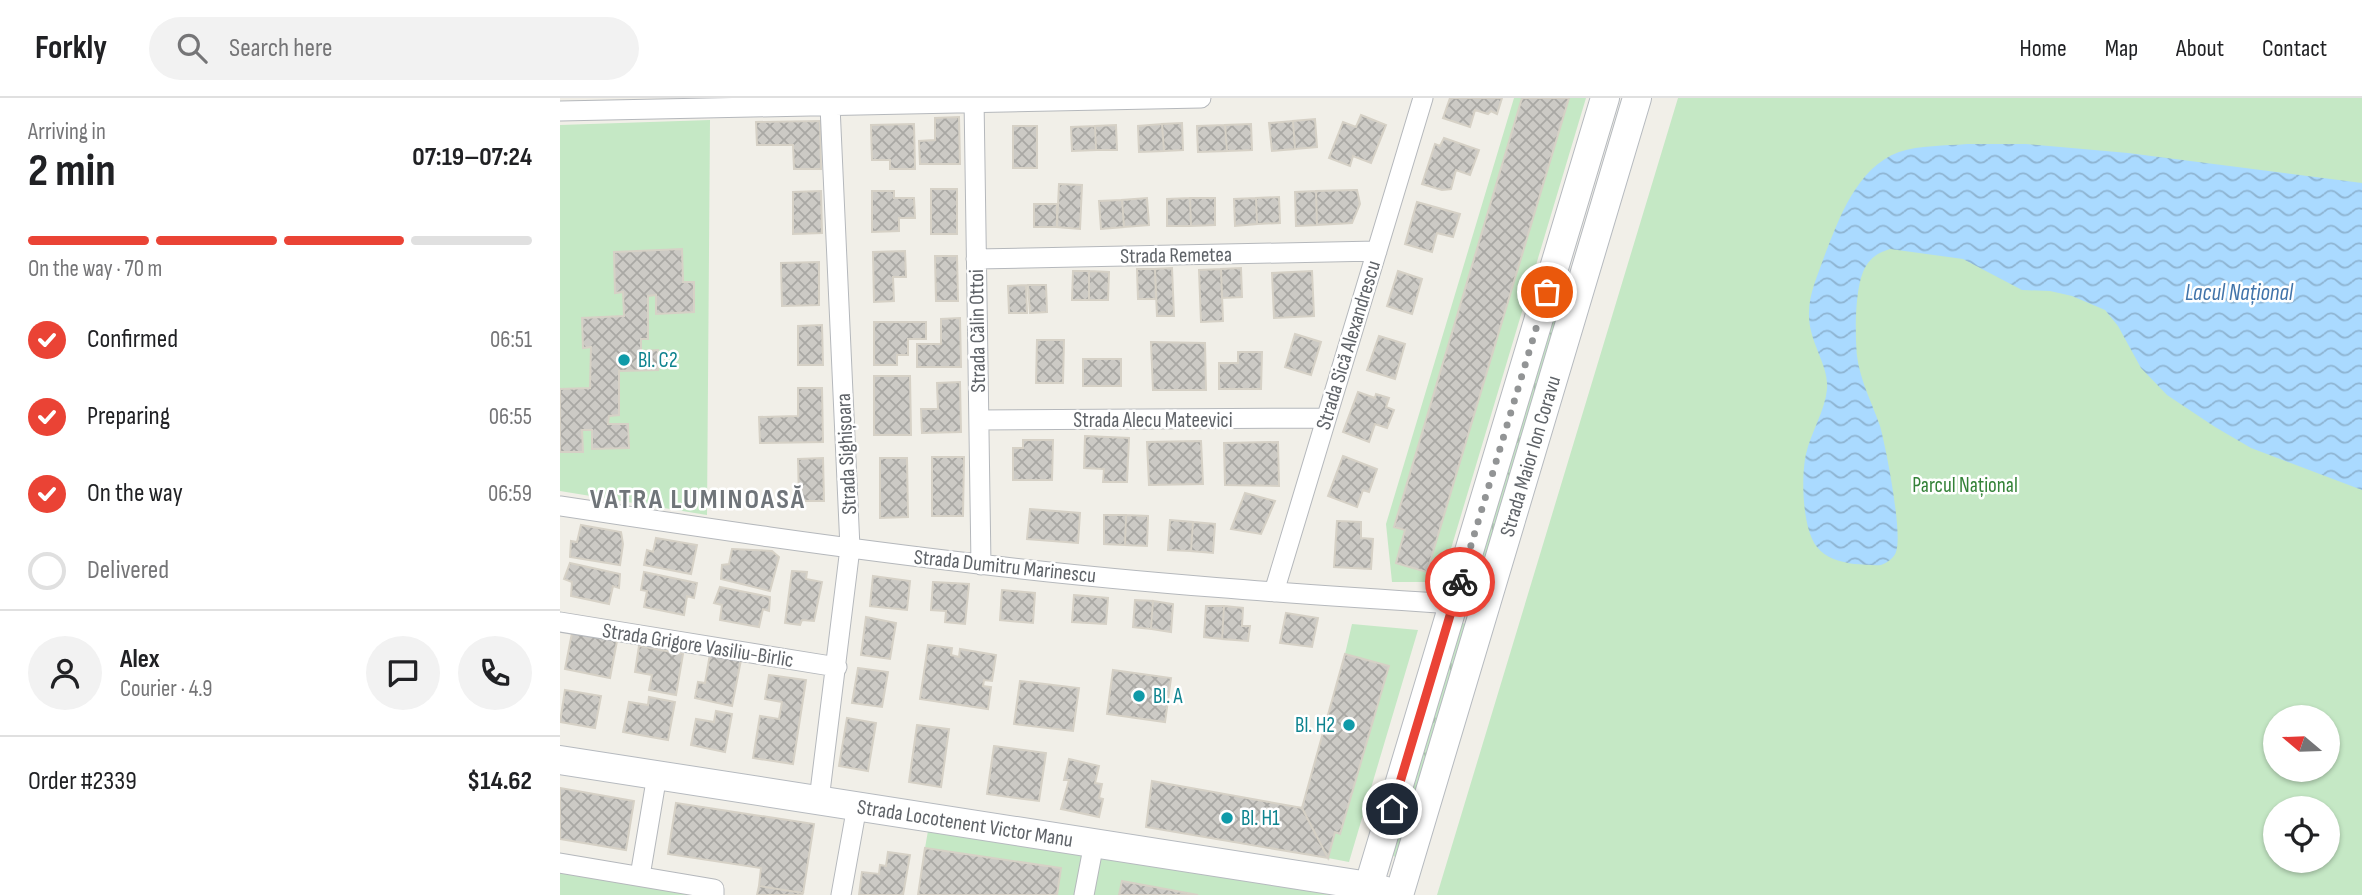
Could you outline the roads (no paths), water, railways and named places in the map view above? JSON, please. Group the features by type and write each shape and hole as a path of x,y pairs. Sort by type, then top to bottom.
{"street":[{"path":"560,111 830,106 974,100 1201,98"},
{"name":"Strada Sică Alexandrescu","path":"1274,592 1423,98"},
{"name":"Strada Maior Ion Coravu","path":"1368,891 1605,98"},
{"name":"Strada Maior Ion Coravu","path":"1399,895 1637,98"},
{"name":"Strada Călin Ottoi","path":"974,100 981,565"},
{"name":"Strada Sighișoara","path":"819,800 850,548 830,106"},
{"name":"Strada Remetea","path":"976,259 1377,251"},
{"path":"1547,292 1577,301"},
{"name":"Strada Alecu Mateevici","path":"979,420 1326,418"},
{"name":"Strada Dumitru Marinescu","path":"560,506 981,565 1274,592 1453,604"},
{"path":"1453,604 1483,613"},
{"name":"Strada Grigore Vasiliu-Birlic","path":"560,622 837,667"},
{"name":"Strada Locotenent Victor Manu","path":"560,760 1094,843 1399,895"},
{"path":"640,876 657,775"},
{"path":"841,895 857,806"},
{"path":"1084,895 1094,843"},
{"path":"560,863 714,889 713,895"}],"water":[{"name":"Lacul Național","path":"1967,144 2026,144 2128,153 2362,183 2362,490 2251,448 2167,395 2141,368 2118,326 2105,310 2072,296 2050,291 2022,290 1963,259 1890,249 1873,258 1863,271 1856,308 1856,335 1863,383 1880,426 1890,470 1896,510 1896,552 1888,562 1875,565 1844,562 1820,551 1808,528 1803,488 1806,454 1827,389 1825,371 1812,334 1809,313 1810,298 1817,277 1843,211 1860,182 1871,170 1899,152"}],"place":[{"name":"Bl. C2","path":"624,360"},
{"name":"Bl. A","path":"1139,696"},
{"name":"Bl. H2","path":"1349,725"},
{"name":"Bl. H1","path":"1227,818"}],"district":[{"name":"VATRA LUMINOASĂ","path":"698,498"}],"park label":[{"name":"Parcul Național","path":"1965,485"}]}
